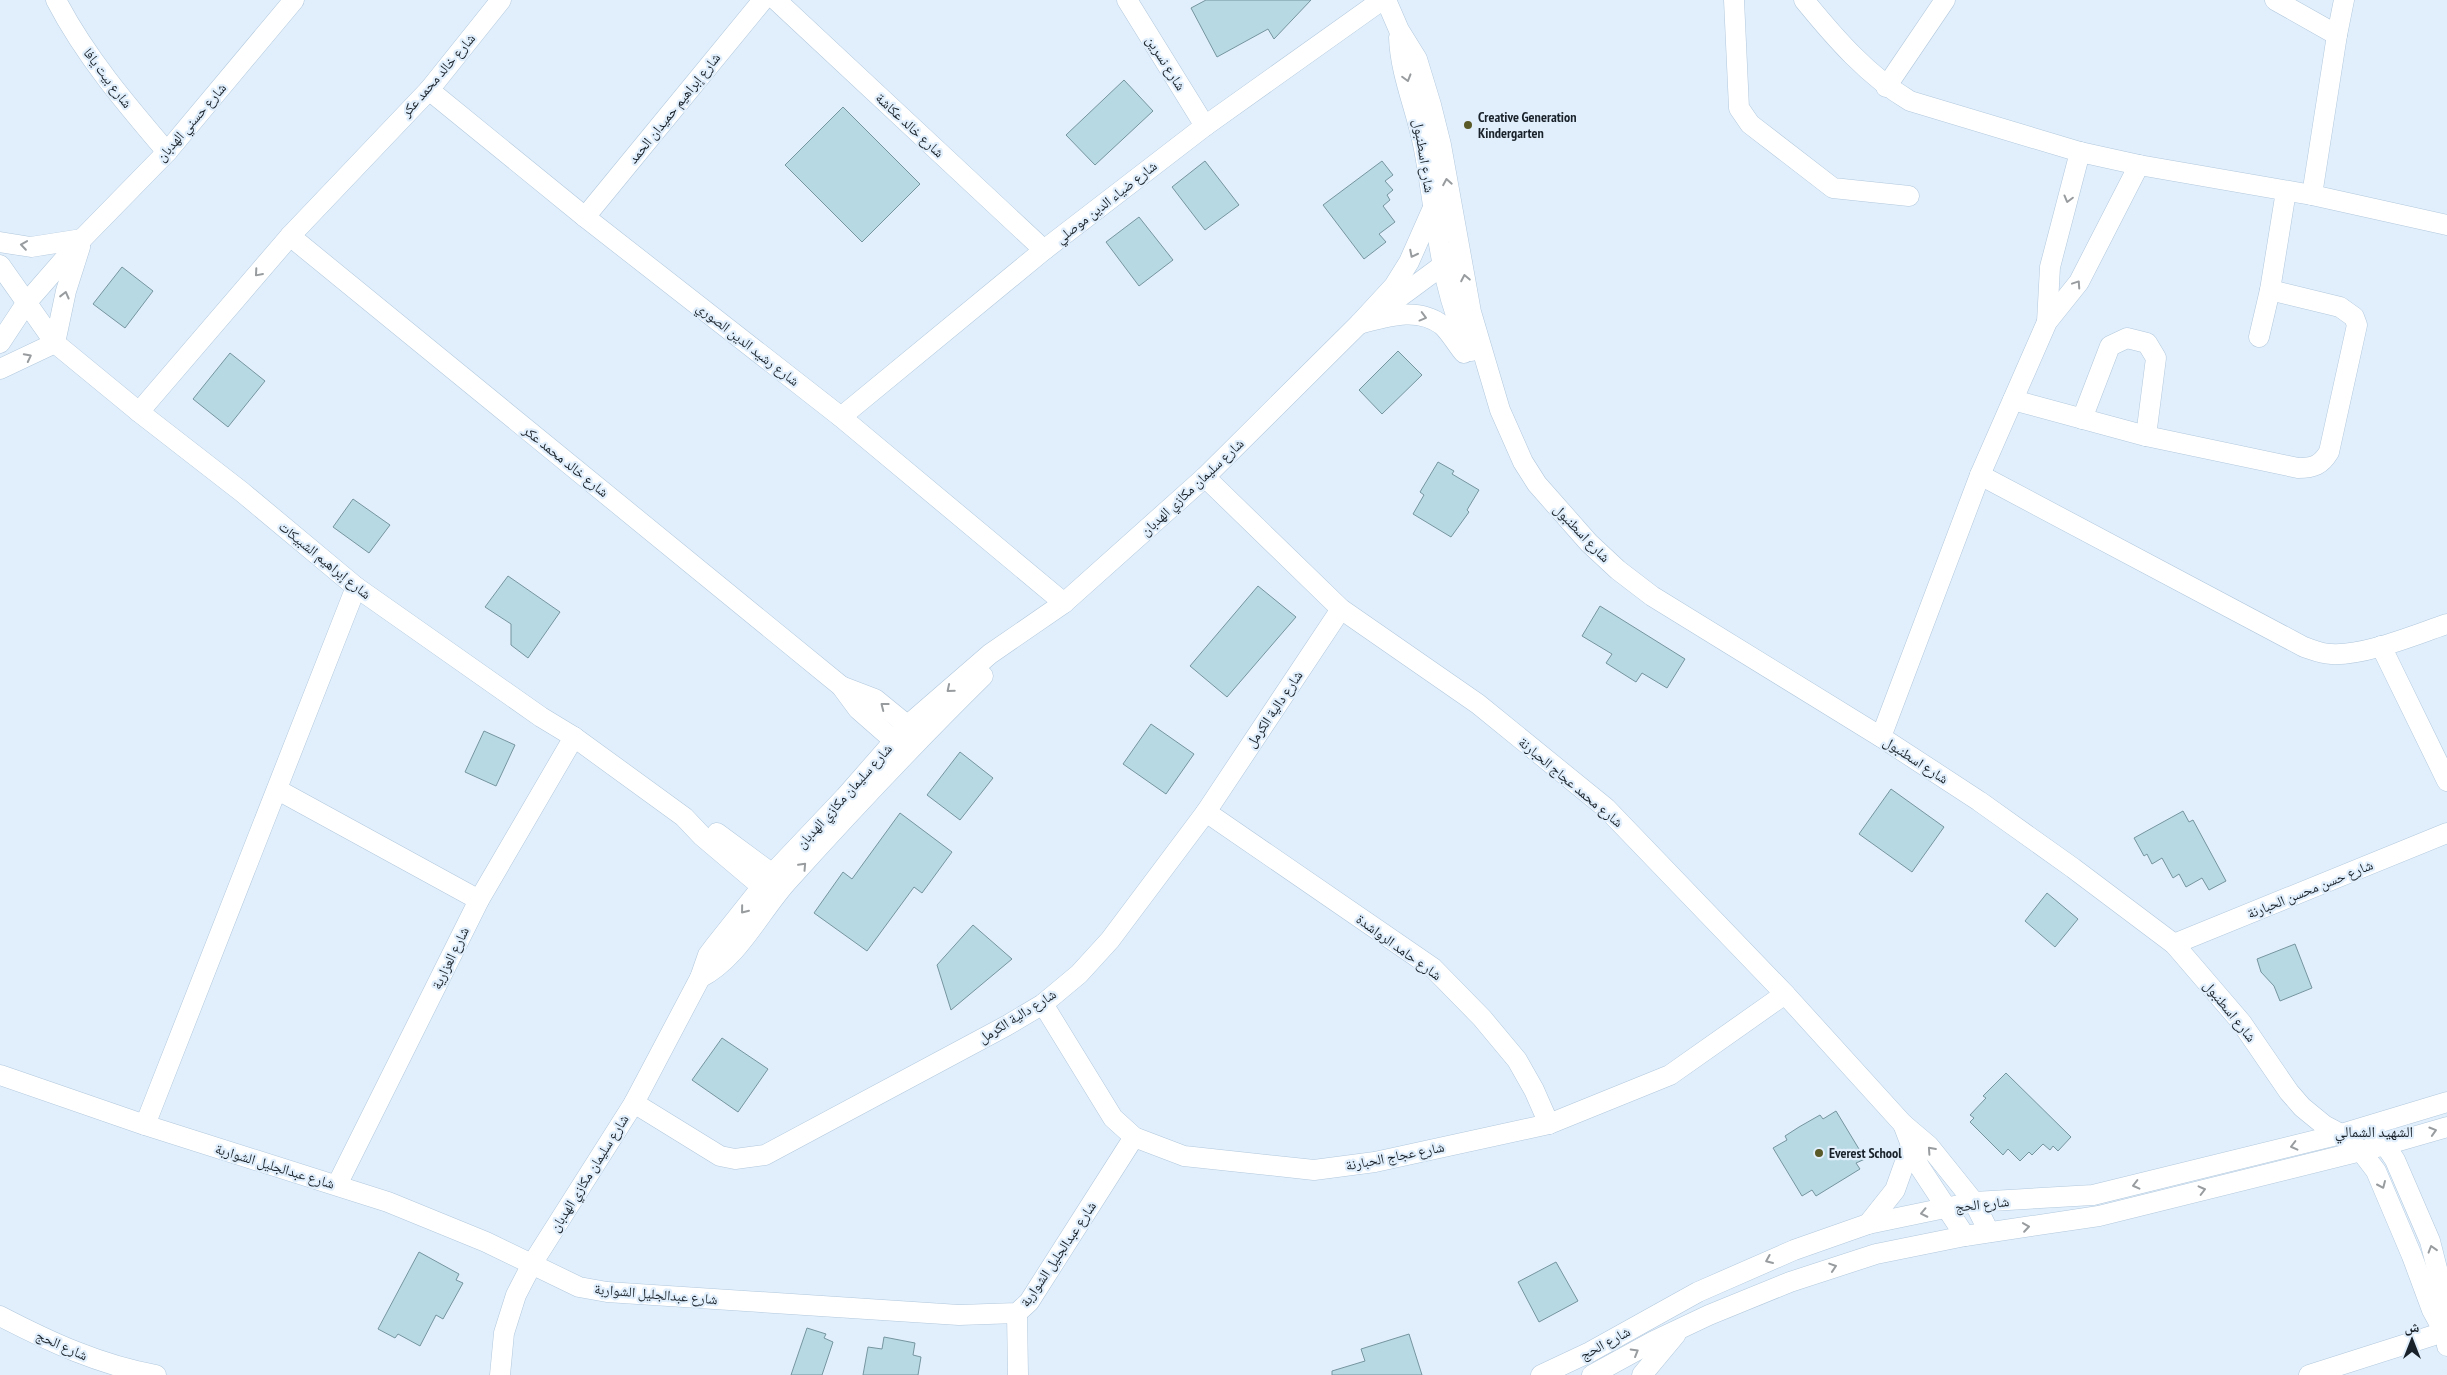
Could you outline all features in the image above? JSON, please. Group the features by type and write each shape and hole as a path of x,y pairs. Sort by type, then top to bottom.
{"street":[{"name":"شارع بيت يافا","path":"56,0 67,22 115,90 166,152"},
{"name":"شارع حسني الهدبان","path":"0,343 27,302 82,239 166,152 294,0"},
{"name":"شارع خالد محمد عكر","path":"139,412 290,236 429,90 501,0"},
{"name":"شارع إبراهيم حميدان الحمد","path":"586,217 763,0"},
{"name":"شارع خالد عكاشة","path":"776,0 1044,250"},
{"name":"شارع نسرين","path":"1127,0 1205,126"},
{"name":"شارع ضياء الدين موصلي","path":"841,417 1044,250 1205,126 1382,0"},
{"name":"شارع اسطنبول","path":"1386,0 1399,30 1417,59 1431,105 1441,145 1472,312 1493,393"},
{"path":"1734,0 1739,108 1750,124 1833,188 1909,196"},
{"path":"1804,0 1852,54 1886,87 1910,101 2080,152 2139,165 2312,195 2447,225"},
{"path":"1886,87 1945,0"},
{"path":"2275,0 2337,35"},
{"path":"2312,195 2344,0"},
{"name":"شارع اسطنبول","path":"1399,30 1402,58 1424,147 1432,210 1443,265 1457,317 1523,462 1537,484 1589,542 1618,570 1652,596 1881,737 1979,801 2065,862 2174,944 2241,1022 2289,1092 2302,1107 2324,1125 2341,1134 2360,1150 2376,1171 2412,1256 2429,1303 2446,1339"},
{"name":"شارع رشيد الدين الصوري","path":"429,90 586,217 841,417 1064,603"},
{"path":"2047,322 2050,267 2080,152"},
{"path":"1881,737 1980,474 2047,322 2079,282 2139,165"},
{"path":"2259,337 2270,290 2286,191"},
{"name":"شارع سليمان مكازي الهدبان","path":"500,1375 504,1333 516,1295 532,1264 634,1103 700,978 715,970 728,958 774,886 915,731 999,661 1016,638 1064,603 1205,477 1358,324 1394,286 1409,262 1432,210"},
{"path":"1443,265 1456,230"},
{"name":"شارع خالد محمد عكر","path":"290,236 841,686 858,709 900,746"},
{"name":"شارع حسني الهدبان","path":"55,343 66,291 82,239"},
{"path":"0,242 31,247 82,239"},
{"name":"شارع إبراهيم الشبيكات","path":"0,265 55,343 139,412 242,492 356,587 541,717 574,737 684,816 702,836 774,886"},
{"name":"شارع سليمان مكازي الهدبان","path":"1358,324 1400,297 1443,265"},
{"path":"2013,400 2146,436 2298,468 2311,468 2322,463 2329,452 2356,325 2348,311 2340,307 2270,290"},
{"path":"1358,324 1405,313 1428,318 1443,326 1493,393"},
{"path":"2082,419 2110,346 2127,338 2147,343 2156,358 2146,436"},
{"path":"0,370 55,343"},
{"path":"1980,474 2304,648 2330,654 2381,646 2447,624"},
{"name":"شارع محمد عجاج الحبارنة","path":"1205,477 1341,609 1478,704 1606,808 1786,994 1902,1124 1929,1146 1974,1202 1989,1232"},
{"path":"146,1125 356,587"},
{"name":"شارع دالية الكرمل","path":"634,1103 720,1156 735,1159 765,1155 998,1031 1043,1004 1079,974 1110,940 1206,812 1341,609"},
{"path":"2381,646 2447,780"},
{"name":"شارع خالد محمد عكر","path":"841,686 875,699 915,731"},
{"name":"شارع العزارية","path":"337,1185 479,900 574,737"},
{"path":"278,790 479,900"},
{"name":"شارع حامد الرواشدة","path":"1206,812 1433,968 1518,1060 1549,1124"},
{"name":"شارع حسن محسن الحبارنة","path":"2174,944 2447,833"},
{"name":"شارع عجاج الحبارنة","path":"1043,1004 1113,1118 1134,1137 1184,1156 1314,1170 1375,1162 1549,1124 1670,1074 1786,994"},
{"name":"شارع عبدالجليل الشواربة","path":"0,1075 146,1125 337,1185 439,1222 579,1287 607,1292 959,1315 1018,1313 1029,1302 1134,1137"},
{"name":"شارع الحج","path":"1541,1375 1598,1348 1698,1292 1794,1250 1868,1224 1974,1202 2093,1196 2341,1134 2447,1102"},
{"name":"شارع محمد عجاج الحبارنة","path":"1902,1124 1910,1148 1919,1166 1948,1207 1965,1236"},
{"name":"شارع الحج","path":"1603,1373 1680,1329 1781,1286 1876,1254 1965,1236 2099,1216 2385,1145 2447,1127"},
{"name":"شارع اسطنبول","path":"2341,1134 2371,1139 2385,1145"},
{"path":"2309,1375 2446,1339 2442,1288 2430,1241 2404,1176 2385,1145"},
{"path":"1868,1224 1895,1190 1910,1148"},
{"path":"1018,1313 1018,1375"},
{"name":"شارع الحج","path":"0,1316 94,1368 156,1375"},
{"path":"1642,1375 1680,1329"},
{"path":"1598,1348 1603,1373"}],"building":[{"path":"1206,0 1311,0 1274,39 1268,29 1217,57 1191,8"},
{"path":"1124,80 1153,111 1095,165 1066,135"},
{"path":"843,107 920,184 862,242 785,165"},
{"path":"1205,161 1239,205 1205,230 1172,187"},
{"path":"1382,161 1393,175 1385,181 1393,190 1387,195 1390,200 1383,206 1395,222 1379,234 1386,242 1364,259 1323,205"},
{"path":"1139,217 1173,260 1139,286 1106,242"},
{"path":"122,267 153,291 125,328 93,304"},
{"path":"1398,351 1422,375 1382,414 1359,390"},
{"path":"230,353 265,381 228,427 193,399"},
{"path":"1438,462 1454,471 1452,474 1479,490 1467,510 1469,512 1451,537 1413,514 1424,495 1420,492"},
{"path":"353,499 390,525 369,553 333,527"},
{"path":"508,576 560,612 528,658 511,645 511,624 485,607"},
{"path":"1258,586 1296,617 1227,697 1190,666"},
{"path":"1600,606 1685,659 1667,688 1642,673 1636,682 1606,663 1612,654 1582,636"},
{"path":"1151,724 1194,754 1166,794 1123,764"},
{"path":"484,731 515,745 496,786 465,772"},
{"path":"960,752 993,778 960,820 927,795"},
{"path":"1891,789 1944,827 1912,872 1859,834"},
{"path":"2183,811 2189,822 2193,820 2226,881 2209,890 2202,878 2186,887 2179,874 2173,878 2162,858 2152,864 2147,854 2144,856 2134,838"},
{"path":"900,813 952,852 922,893 914,887 867,951 814,913 843,872 852,879"},
{"path":"2047,893 2078,919 2055,947 2025,921"},
{"path":"973,925 1012,959 951,1010 937,965"},
{"path":"2295,944 2312,988 2280,1001 2274,986 2261,972 2257,959"},
{"path":"722,1038 768,1069 738,1112 692,1080"},
{"path":"2006,1073 2071,1137 2058,1151 2053,1146 2050,1150 2043,1144 2032,1155 2029,1152 2020,1161 2008,1149 2003,1155 1970,1122 1974,1118 1970,1115 1986,1098 1983,1096"},
{"name":"Everest School","path":"1836,1111 1865,1159 1856,1163 1860,1169 1816,1196 1812,1190 1802,1196 1773,1148 1787,1140 1785,1136 1799,1127 1820,1115 1823,1119"},
{"path":"419,1252 459,1274 456,1280 463,1283 443,1319 436,1315 420,1346 398,1334 395,1338 378,1329"},
{"path":"1556,1262 1578,1301 1539,1322 1518,1282"},
{"path":"807,1328 826,1334 824,1338 833,1342 822,1375 791,1375"},
{"path":"1409,1334 1422,1375 1332,1375 1332,1371 1365,1361 1361,1349"},
{"path":"884,1337 915,1343 913,1355 921,1357 918,1375 863,1375 868,1347 882,1349"}],"place":[{"name":"Creative Generation Kindergarten","path":"1468,125"},
{"name":"Everest School","path":"1819,1153"}],"district":[{"name":"الشهيد الشمالي","path":"2374,1132"}]}
